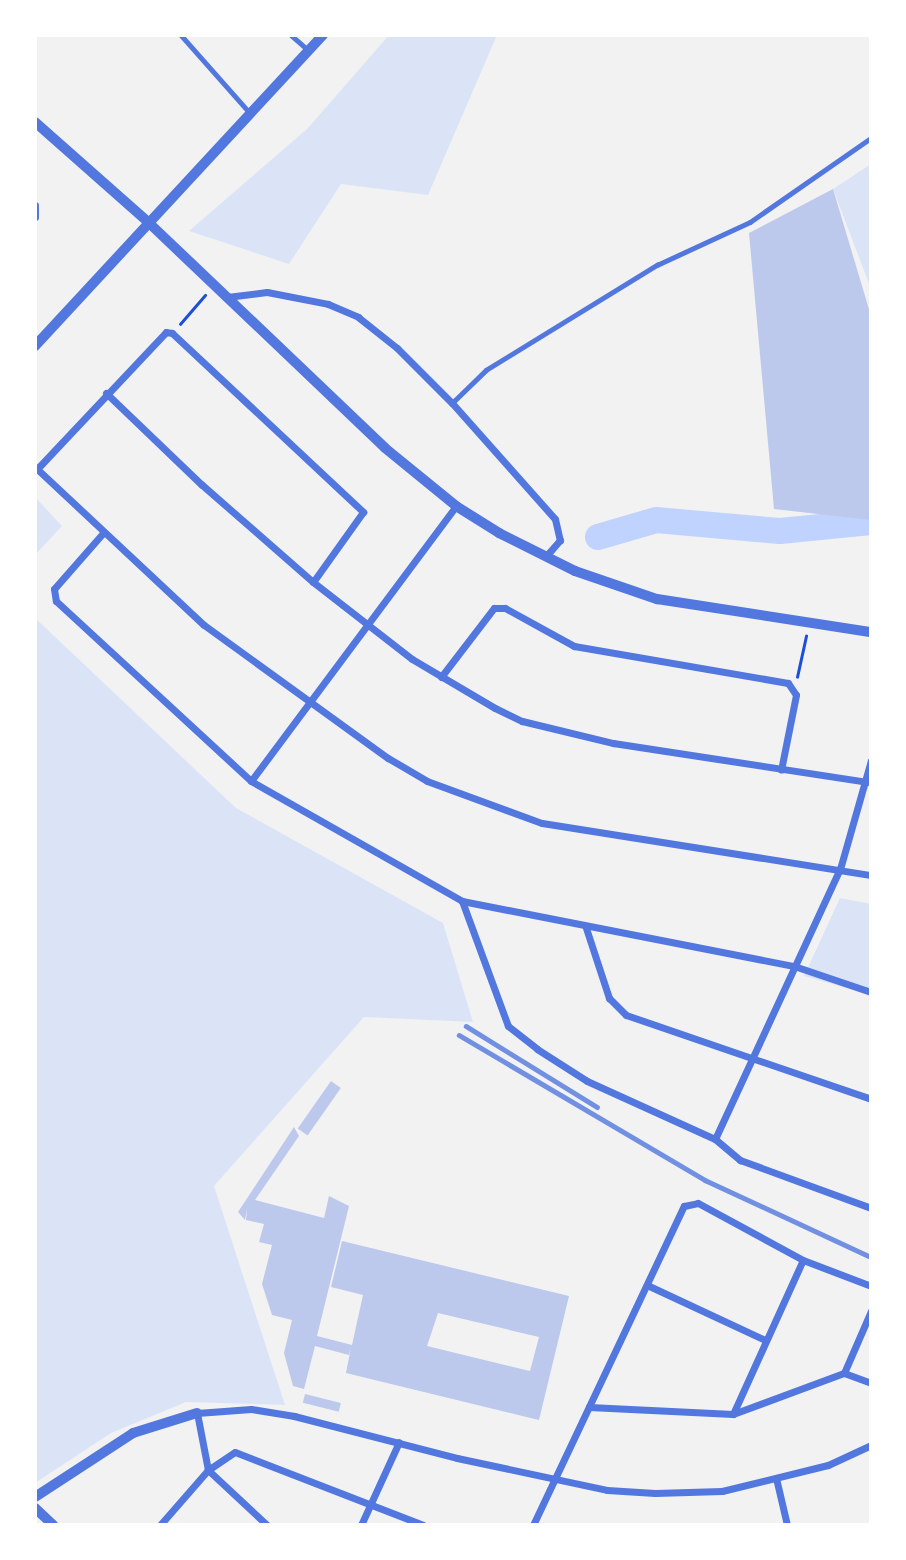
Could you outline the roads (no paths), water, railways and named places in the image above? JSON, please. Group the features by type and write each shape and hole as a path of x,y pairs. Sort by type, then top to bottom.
{"street":[{"path":"35,346 323,35"},
{"path":"35,122 215,284 385,448 456,506 575,571 657,598 871,632"},
{"path":"35,205 35,217"},
{"path":"227,297 267,292 328,304 358,317 452,403 555,519 560,540 546,556"},
{"path":"313,582 363,512 172,333 166,332 36,468 204,625 307,701 427,781 542,823 871,876"},
{"path":"106,393 201,484 313,582 441,677 522,721 613,743 867,782"},
{"path":"251,781 307,701 456,506"},
{"path":"103,533 54,589 55,601 251,781 462,901 586,928 797,967 871,992"},
{"path":"441,677 494,608 505,608 574,646 795,688 781,770"},
{"path":"715,1139 755,1060 840,869 867,782 871,760"},
{"path":"462,901 508,1026 587,1081 715,1139 748,1163 871,1208"},
{"path":"586,928 609,998 626,1015 871,1099"},
{"path":"533,1525 684,1206 692,1202 803,1260 871,1286"},
{"path":"733,1413 803,1260"},
{"path":"647,1285 765,1340"},
{"path":"844,1373 871,1311"},
{"path":"589,1407 733,1413 844,1373 871,1383"},
{"path":"35,1497 133,1433 197,1413 251,1409 607,1490 655,1493 722,1491 828,1465 871,1445"},
{"path":"197,1413 208,1470 267,1525"},
{"path":"361,1525 399,1442"},
{"path":"160,1525 208,1470 240,1453 369,1507 423,1525"},
{"path":"776,1478 787,1525"},
{"path":"35,1508 53,1525"}],"lane":[{"path":"181,35 251,114"},
{"path":"291,35 309,50"},
{"path":"452,403 486,370 657,265 750,222 871,138"}],"waterway":[{"path":"598,537 656,520 780,531 871,522"}],"railway":[{"path":"466,1026 597,1107"},
{"path":"459,1035 705,1180 871,1257"}]}
